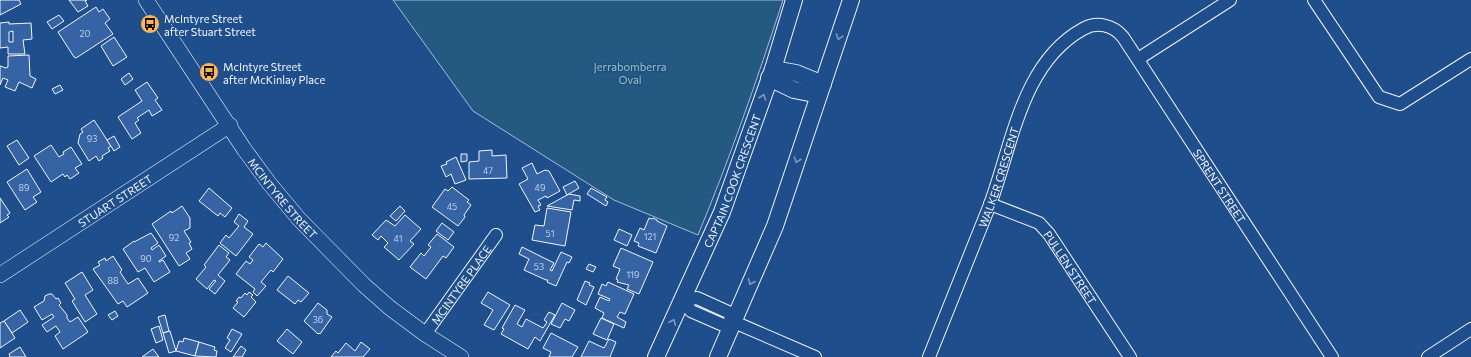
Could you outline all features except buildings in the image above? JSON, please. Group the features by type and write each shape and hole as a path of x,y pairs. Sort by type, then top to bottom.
{"main road":[{"name":"CAPTAIN COOK CRESCENT","path":"656,357 722,212 771,74 794,0"},
{"path":"718,357 775,226 851,0"},
{"path":"771,74 794,90 821,89"}],"street":[{"name":"MCINTYRE STREET","path":"146,0 269,182 299,218 364,285 390,308 425,334 461,357"},
{"path":"1138,59 1230,0"},
{"path":"1314,0 1379,97 1400,104 1471,59"},
{"name":"SPRENT STREET","path":"1099,24 1110,27 1121,34 1332,357"},
{"name":"WALKER CRESCENT","path":"929,357 990,204 1023,103 1035,78 1048,59 1067,40 1084,28 1099,24"},
{"name":"STUART STREET","path":"0,275 230,125"},
{"name":"PULLEN STREET","path":"990,204 1040,223 1049,234 1130,357"},
{"name":"MCINTYRE PLACE","path":"425,334 496,235"},
{"path":"683,300 691,311 723,325 734,322 815,357"},
{"path":"1428,357 1471,329"}],"green space":[{"name":"Jerrabomberra Oval","path":"393,0 783,0 743,119 698,235 614,200 473,111"}],"place":[{"name":"McIntyre Street after Stuart Street","path":"150,24"},
{"name":"McIntyre Street after McKinlay Place","path":"209,72"}]}
